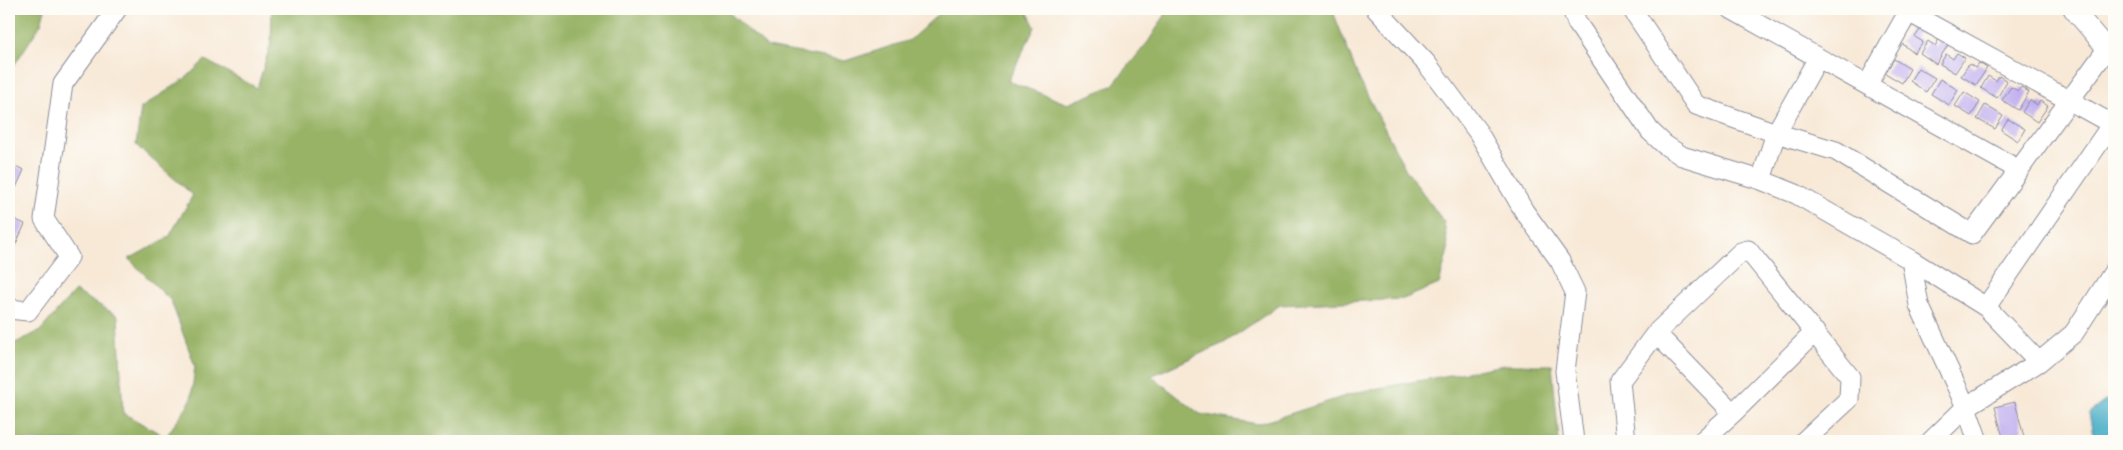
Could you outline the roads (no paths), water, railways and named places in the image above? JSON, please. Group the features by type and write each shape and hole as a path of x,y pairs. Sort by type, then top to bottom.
{"street":[{"path":"9,309 28,311 69,257 44,219 63,84 117,9"},
{"path":"1376,9 1427,64 1478,132 1524,210 1560,261 1575,292 1565,371 1574,441"},
{"path":"1572,9 1577,23 1645,123 1665,145 1682,156 1760,180 1796,194 1911,260 1986,307 2039,362"},
{"path":"1632,9 1696,105 1776,133 1836,151 1972,234 2068,100 2110,48 2072,9"},
{"path":"1731,9 2019,170"},
{"path":"1867,85 1907,10 2068,100 2113,122 1986,307"},
{"path":"1760,180 1776,133 1818,58"},
{"path":"1626,441 1620,380 1656,333 1741,252 1748,250 1850,377 1849,398 1804,441"},
{"path":"1911,260 1920,305 1966,407 1978,441"},
{"path":"1931,441 1966,407 2039,362 2074,333 2114,271"},
{"path":"1702,441 1733,414 1814,332"},
{"path":"1656,333 1733,414"}],"water":[{"path":"2114,394 2114,441 2094,441 2089,413"}]}
